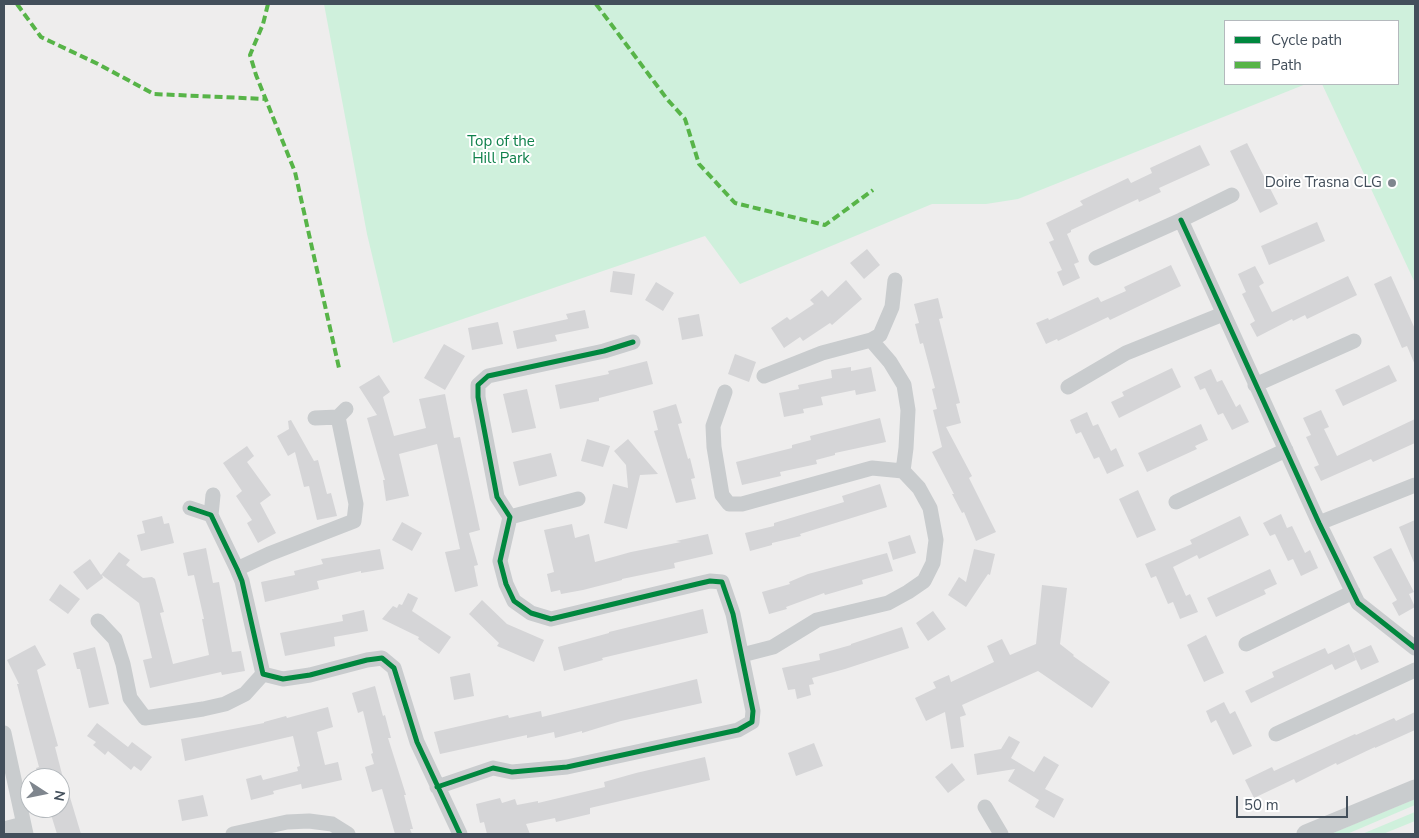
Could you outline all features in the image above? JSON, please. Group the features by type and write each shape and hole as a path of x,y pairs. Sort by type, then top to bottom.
{"street":[{"path":"1096,258 1181,220 1232,194"},
{"path":"1181,220 1319,524 1358,603 1415,648"},
{"path":"764,376 822,354 871,340 880,335 892,307 895,280"},
{"path":"1068,386 1126,353 1223,314"},
{"path":"871,340 890,362 904,385 908,410 903,471"},
{"path":"1256,385 1354,341"},
{"path":"437,788 493,768 512,772 567,768 738,730 752,722 753,711 742,654 733,614 722,582 710,581 551,619 531,613 514,601 506,584 500,561 510,517 497,497 478,396 478,385 488,376 604,351 633,342"},
{"path":"725,392 713,426 714,447 722,494 729,504 742,504 872,468 903,471 920,488 930,508 936,540 934,563 924,581 888,603 817,620 773,647 742,654"},
{"path":"238,569 269,554 354,521 356,504 342,413 315,418"},
{"path":"1176,502 1286,450"},
{"path":"1319,524 1415,485"},
{"path":"213,495 211,515 242,581 262,674"},
{"path":"510,517 578,499"},
{"path":"190,508 211,515"},
{"path":"1246,644 1353,592"},
{"path":"98,621 115,639 123,664 130,698 145,718 225,704 245,694 262,674"},
{"path":"262,674 283,679 310,675 367,660 382,658 394,668 417,742 460,834"},
{"path":"1276,734 1415,670"},
{"path":"4,733 25,829 4,829"},
{"path":"1306,834 1415,789"},
{"path":"985,806 1000,834"},
{"path":"233,834 249,833 287,822 309,820 332,824 348,834"}],"green space":[{"name":"Top of the Hill Park","path":"324,4 1415,4 1415,283 1322,85 1399,85 1399,20 1224,20 1224,85 1303,85 1018,199 986,204 932,204 740,284 705,236 393,343 367,234"},
{"path":"1415,799 1415,805 1347,834 1330,834"},
{"path":"1415,812 1415,821 1383,834 1362,834"}],"building":[{"path":"1247,143 1278,204 1260,213 1230,151"},
{"path":"1200,145 1210,165 1159,188 1161,192 1139,202 1138,199 1071,230 1067,234 1079,262 1074,264 1080,278 1063,286 1057,272 1062,270 1049,242 1054,240 1046,223 1083,205 1080,201 1128,178 1131,183 1152,173 1150,168"},
{"path":"1317,222 1325,241 1269,265 1261,246"},
{"path":"867,249 880,265 864,279 850,263"},
{"path":"1171,265 1181,286 1110,320 1108,317 1058,341 1057,339 1046,344 1036,323 1048,318 1049,320 1098,297 1101,302 1126,291 1124,287"},
{"path":"1255,266 1264,283 1259,286 1272,312 1348,276 1357,295 1307,319 1305,315 1293,321 1292,319 1257,337 1250,324 1255,321 1242,294 1246,292 1238,274"},
{"path":"613,271 635,274 632,295 610,292"},
{"path":"1391,276 1415,329 1415,365 1407,346 1402,348 1374,284"},
{"path":"846,280 862,299 832,325 830,323 803,341 800,337 784,348 771,328 787,317 790,320 814,304 810,300 822,290 828,297"},
{"path":"656,282 674,293 663,311 645,300"},
{"path":"938,298 943,318 939,319 960,403 956,404 961,423 946,427 972,476 969,478 996,532 976,541 964,512 962,513 932,452 942,447 933,410 937,409 932,389 935,388 923,343 920,344 915,324 919,323 914,304"},
{"path":"585,310 589,328 555,335 557,341 517,349 513,331 568,319 566,314"},
{"path":"699,314 703,336 682,340 678,318"},
{"path":"498,322 503,344 472,350 468,328"},
{"path":"444,344 465,356 445,390 424,378"},
{"path":"735,354 756,362 749,382 728,374"},
{"path":"647,361 653,384 599,398 599,401 560,409 555,385 609,374 608,371"},
{"path":"1389,365 1397,381 1343,406 1335,390"},
{"path":"851,367 851,371 871,367 876,391 856,395 855,390 821,397 823,405 803,409 804,413 784,417 779,393 799,389 798,385 832,378 831,370"},
{"path":"1172,368 1181,387 1119,418 1111,402 1124,396 1122,392"},
{"path":"1211,369 1217,382 1222,380 1236,407 1240,404 1249,422 1232,430 1223,413 1218,415 1205,388 1200,390 1194,377"},
{"path":"379,375 390,392 383,397 394,436 426,428 419,399 445,394 454,438 460,437 480,530 469,533 478,565 474,566 478,586 455,592 445,552 460,549 437,444 399,454 409,496 386,501 383,480 385,480 367,418 377,415 359,387"},
{"path":"527,389 536,428 512,433 503,394"},
{"path":"676,404 682,423 678,424 695,478 691,479 696,499 676,503 654,431 658,430 653,411"},
{"path":"1321,410 1329,427 1324,429 1337,456 1415,419 1415,443 1373,462 1371,459 1321,481 1314,467 1319,465 1306,437 1311,435 1303,418"},
{"path":"1087,412 1093,426 1098,424 1111,451 1116,448 1124,466 1107,474 1099,457 1094,459 1081,432 1076,434 1070,420"},
{"path":"880,418 886,442 835,453 835,455 816,460 817,464 780,472 781,476 742,485 736,462 792,448 792,445 811,440 810,436"},
{"path":"291,420 314,461 318,460 327,494 331,493 337,516 317,520 309,486 304,487 295,452 288,456 277,436 289,429 288,421"},
{"path":"1201,424 1208,440 1195,446 1197,449 1147,472 1138,453"},
{"path":"587,439 610,446 603,467 581,461"},
{"path":"628,439 658,474 640,475 627,529 604,523 613,484 628,488 626,465 614,451"},
{"path":"247,446 254,456 247,462 271,495 260,503 276,533 258,543 247,523 252,520 236,496 242,491 223,463"},
{"path":"551,453 557,476 519,486 513,462"},
{"path":"880,484 887,507 750,551 745,533 774,526 774,523 844,502 842,496"},
{"path":"1138,490 1156,530 1137,538 1119,499"},
{"path":"1281,514 1287,528 1292,526 1305,553 1310,550 1318,568 1301,576 1293,559 1288,561 1275,534 1270,536 1263,523"},
{"path":"162,516 164,524 169,523 174,543 141,551 137,535 145,533 142,521"},
{"path":"1240,516 1249,535 1199,559 1197,555 1173,567 1186,596 1190,594 1198,612 1180,619 1173,602 1168,604 1156,576 1151,578 1145,564 1192,544 1190,540"},
{"path":"1415,520 1415,565 1399,527"},
{"path":"402,522 422,533 412,551 392,540"},
{"path":"572,524 575,538 589,534 595,562 708,534 713,554 674,563 675,568 622,579 583,590 561,594 560,590 551,592 547,574 554,572 544,530"},
{"path":"910,535 916,553 893,560 888,542"},
{"path":"206,548 213,583 219,582 232,652 241,651 245,671 222,675 221,672 150,688 143,660 152,658 139,603 102,575 103,578 87,590 73,572 90,559 101,575 119,552 130,560 126,565 143,578 152,577 155,579 164,612 160,613 173,664 209,655 202,619 204,619 194,575 188,576 183,553"},
{"path":"1391,548 1414,592 1409,594 1415,607 1399,616 1392,603 1397,600 1373,557"},
{"path":"380,549 384,569 361,573 361,571 317,581 319,589 265,602 261,582 295,575 294,571 323,564 321,559"},
{"path":"974,549 995,554 990,575 988,574 966,607 948,595 959,577 966,582"},
{"path":"887,553 893,571 862,580 863,584 825,595 824,593 786,607 787,609 769,614 762,592 790,584 789,582 808,574"},
{"path":"1270,569 1277,584 1264,590 1266,594 1216,617 1207,598"},
{"path":"60,584 80,599 68,614 49,600"},
{"path":"1042,585 1067,588 1060,644 1073,656 1110,682 1092,708 1038,671 962,705 966,715 960,717 964,747 951,749 945,712 926,721 915,698 936,688 933,682 949,675 951,682 994,662 987,646 1002,639 1010,655 1036,644"},
{"path":"408,593 418,598 412,611 451,637 439,654 418,639 419,637 382,619 393,606 397,608 399,604 402,605"},
{"path":"482,600 507,624 544,640 534,662 497,646 499,643 469,614"},
{"path":"703,609 708,633 602,658 603,660 564,671 558,647 609,632"},
{"path":"364,610 368,631 334,637 335,646 285,656 280,633 343,621 342,615"},
{"path":"933,611 946,629 928,641 916,623"},
{"path":"902,627 909,648 812,678 814,684 809,685 811,695 797,699 795,689 788,690 782,668 820,660 819,654"},
{"path":"1206,635 1224,673 1204,682 1187,645"},
{"path":"1349,644 1356,660 1335,670 1332,664 1251,703 1245,691 1274,677 1272,672 1325,648 1328,654"},
{"path":"35,645 46,665 37,670 58,746 55,747 60,768 36,768 39,767 17,684 19,684 7,660"},
{"path":"1371,645 1379,662 1361,670 1353,653"},
{"path":"95,647 109,704 89,708 80,669 77,669 73,653"},
{"path":"470,673 474,696 454,700 450,677"},
{"path":"697,679 702,703 621,721 582,733 582,731 555,738 554,732 527,738 527,735 440,754 434,732 508,715 509,718 541,711 542,717"},
{"path":"375,686 391,738 388,738 406,795 404,795 413,829 410,829 412,834 395,834 382,789 372,792 365,767 374,764 371,754 373,753 363,711 358,713 352,693"},
{"path":"1224,702 1230,714 1235,711 1252,746 1233,755 1216,720 1211,723 1206,711"},
{"path":"328,707 333,727 317,732 325,765 338,762 342,780 302,789 301,784 273,791 274,794 251,800 246,779 261,775 263,780 298,771 297,767 300,766 293,736 185,761 181,739 264,723 286,716 287,718"},
{"path":"1415,712 1415,730 1337,765 1336,763 1296,783 1294,779 1254,798 1245,780 1272,767 1274,771 1355,734 1394,718 1396,721"},
{"path":"97,723 128,747 132,742 152,757 141,771 134,766 131,770 108,751 105,755 93,745 96,742 87,736"},
{"path":"1009,736 1020,742 1011,758 1034,772 1044,756 1059,765 1045,789 1064,799 1054,818 1035,807 1039,800 1008,781 1015,769 977,775 974,754 1001,749"},
{"path":"814,743 823,766 796,776 788,753"},
{"path":"705,757 710,780 590,808 590,814 556,822 555,818 526,824 530,834 487,834 484,822 480,823 476,804 500,798 502,803 515,799 517,805 538,801 538,803 605,787 604,782 636,773"},
{"path":"952,763 965,780 948,793 935,777"},
{"path":"203,795 208,816 182,821 178,800"},
{"path":"70,797 81,834 57,834 52,818 70,818"}],"marked path":[{"path":"17,4 41,37 98,64 154,94 266,99"},
{"path":"268,4 263,24 250,55 256,75 295,172 339,368"},
{"path":"596,4 667,99 685,119 699,164 735,203 825,225 873,190"}],"cycle path":[{"path":"1181,220 1319,523 1358,603 1415,648"},
{"path":"437,787 493,768 512,772 567,767 738,730 752,722 753,711 733,614 722,582 710,581 551,619 531,613 514,601 506,584 500,561 510,517 497,497 478,397 478,385 488,376 604,351 633,342"},
{"path":"190,508 211,515 237,569 242,581 263,674 283,679 310,675 367,660 382,658 394,668 417,742 460,834"}],"place":[{"name":"Doire Trasna CLG","path":"1392,183"}]}
